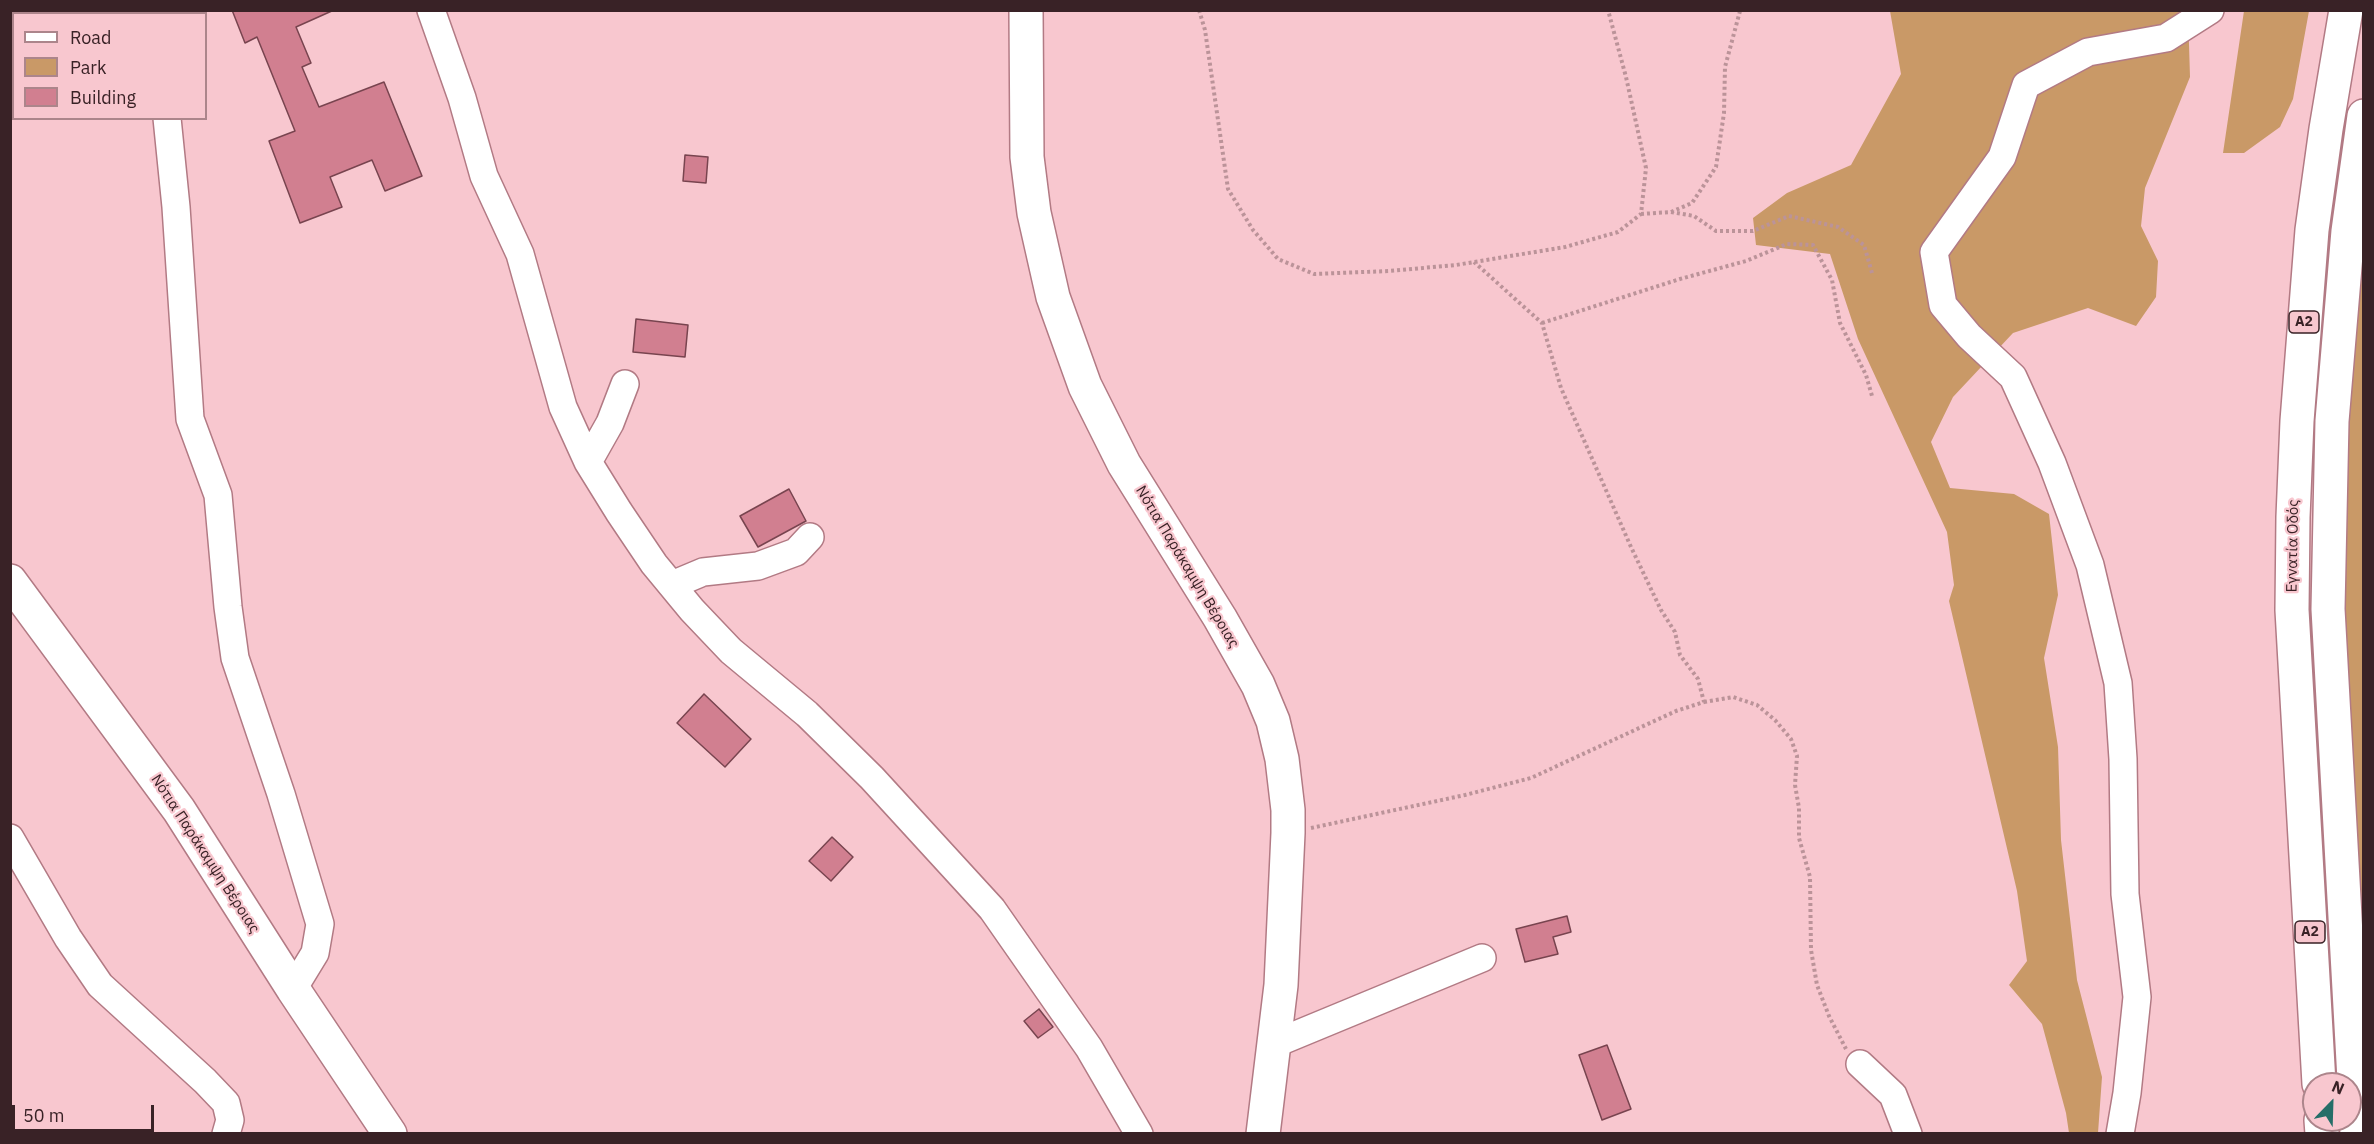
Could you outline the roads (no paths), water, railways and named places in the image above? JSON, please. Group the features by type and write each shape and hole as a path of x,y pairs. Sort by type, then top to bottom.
{"main road":[{"name":"Νότια Παράκαμψη Βέροιας","path":"1026,10 1027,157 1034,213 1053,297 1085,386 1124,464 1220,618 1258,685 1273,721 1282,759 1288,810 1288,833 1281,986 1263,1134"},
{"name":"Εγνατία Οδός","path":"2318,1072 2292,610 2293,517 2296,421 2312,230 2346,10"},
{"name":"Α2","path":"2357,1134 2328,598 2332,420 2348,231 2364,116"},
{"name":"Νότια Παράκαμψη Βέροιας","path":"10,581 179,810 390,1134"}],"street":[{"path":"431,10 462,98 484,176 520,254 563,407 588,462 648,556 692,610 732,651 807,714 872,778 992,909 1089,1048 1138,1134"},
{"path":"2120,1134 2127,1093 2137,997 2125,894 2123,759 2118,683 2090,565 2052,463 2013,377 1969,336 1943,305 1934,252 2002,158 2026,85 2088,52 2166,38 2210,10"},
{"path":"167,120 176,207 190,419 218,495 235,658 281,794 320,924 315,953 293,988"},
{"path":"588,462 610,423 625,384"},
{"path":"672,585 703,572 758,566 796,552 810,537"},
{"path":"10,838 68,938 100,985 226,1103 230,1120 226,1134"},
{"path":"1274,1044 1482,958"},
{"path":"1860,1065 1893,1095 1908,1134"}]}
